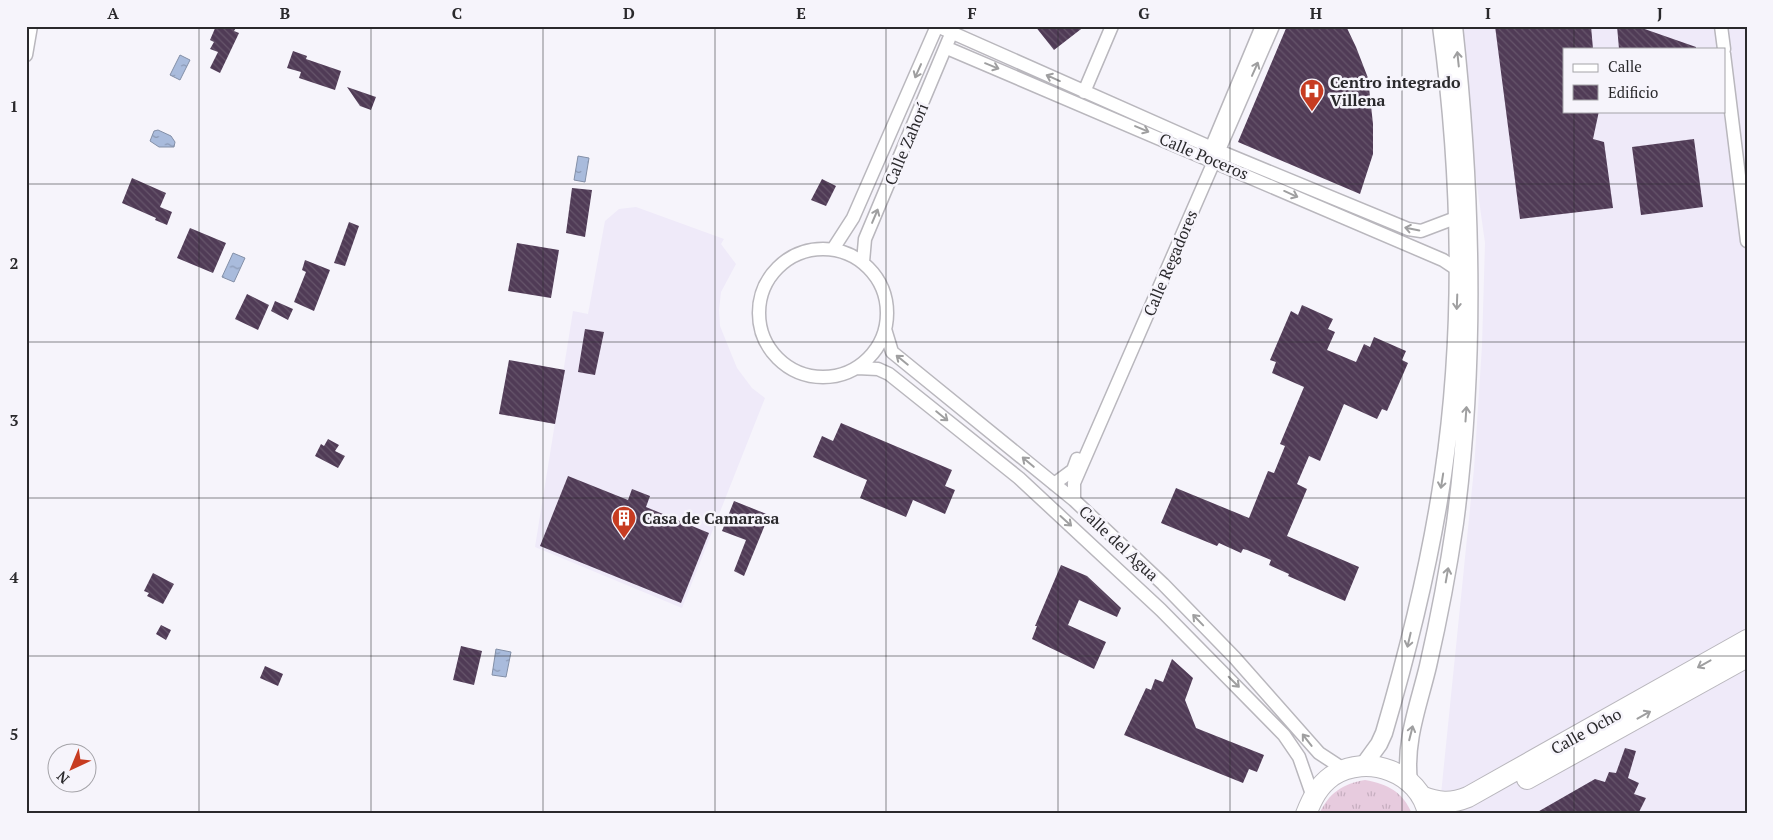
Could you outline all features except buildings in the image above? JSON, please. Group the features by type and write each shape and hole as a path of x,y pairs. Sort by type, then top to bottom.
{"main road":[{"name":"Calle Ocho","path":"1354,768 1379,767 1395,772 1419,797 1455,802 1468,797 1747,640"},
{"name":"Calle Ocho","path":"1464,814 1747,657"},
{"path":"1310,805 1333,776 1354,768"}],"street":[{"path":"26,54 31,26"},
{"name":"Calle Poceros","path":"937,26 952,30 1213,154 1443,260 1458,270"},
{"name":"Calle Zahorí","path":"834,249 853,218 937,26"},
{"path":"1084,92 1112,26"},
{"name":"Calle Regadores","path":"1074,500 1074,483 1213,154 1262,26"},
{"name":"Calle Regadores","path":"1054,484 1073,470 1213,154 1273,26"},
{"path":"1354,768 1379,744 1384,733 1404,661 1428,560 1448,430 1456,348 1458,217 1451,109 1441,26"},
{"path":"1419,797 1407,758 1408,744 1432,648 1451,550 1467,399 1470,222 1464,113 1454,26"},
{"path":"1721,26 1724,48"},
{"name":"Calle Zahorí","path":"863,262 865,239 947,48 952,30"},
{"name":"Calle Poceros","path":"947,48 1408,229 1422,231 1458,217"},
{"path":"1726,70 1747,241"},
{"path":"817,248 834,249 849,254 863,262 876,276 884,292 888,311 886,329 880,344 870,358 857,368 839,376 819,377 800,373 782,363 769,348 761,330 758,310 762,291 772,273 786,260 801,252 817,248"},
{"name":"Calle del Agua","path":"886,329 892,352 1074,500 1163,584 1235,658 1274,700 1315,749 1354,768"},
{"name":"Calle del Agua","path":"857,368 878,369 909,388 1019,478 1119,569 1284,735 1299,757 1310,805"}],"shaded area":[{"path":"1460,26 1747,26 1747,814 1439,814 1474,469 1482,346 1485,243 1474,164"},
{"path":"636,207 724,239 721,244 736,264 721,292 720,326 737,368 752,388 765,398 682,608 535,547 573,311 588,314 605,221 619,209"}],"green space":[{"path":"1365,780 1394,790 1404,800 1412,814 1319,814 1327,800 1337,791 1350,784"}],"water":[{"path":"180,55 190,60 180,80 170,75"},
{"path":"158,130 171,136 175,142 174,147 159,147 150,141 154,131"},
{"path":"578,156 589,158 585,182 574,180"},
{"path":"233,253 245,258 234,282 222,277"},
{"path":"496,649 511,652 506,677 492,675"}],"place":[{"name":"Centro integrado Villena","path":"1312,112"},
{"name":"Casa de Camarasa","path":"624,539"}]}
